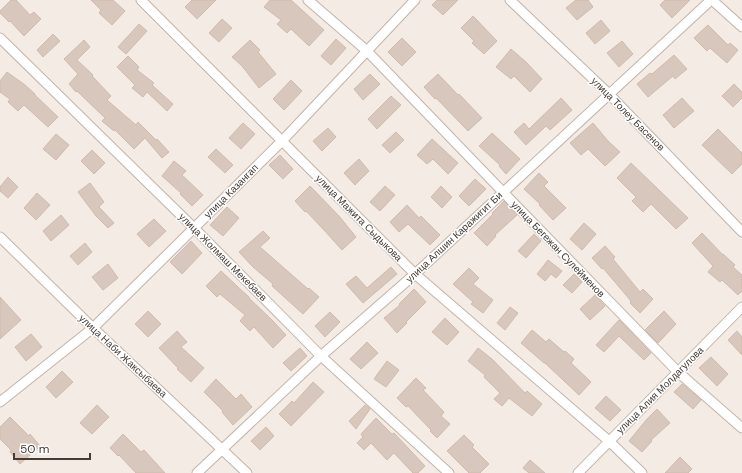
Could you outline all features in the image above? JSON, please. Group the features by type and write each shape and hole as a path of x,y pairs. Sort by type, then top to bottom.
{"street":[{"name":"улица Мажита Сыдыкова","path":"141,0 415,274 609,441 642,473"},
{"name":"улица Бегежан Сулейменов","path":"308,0 367,51 678,372 742,428"},
{"name":"улица Казангап","path":"0,402 93,328 282,141 415,0"},
{"name":"улица Толеу Басенов","path":"510,0 609,94 742,232"},
{"name":"улица Алшин Каражигит Би","path":"197,473 321,356 415,274 712,0"},
{"path":"712,0 742,28"},
{"name":"улица Жолмаш Мекебаев","path":"0,38 194,228 321,356 449,473"},
{"name":"улица Наби Жаксыбаева","path":"0,236 93,328 247,473"},
{"name":"улица Алия Молдагулова","path":"578,473 742,307"}],"building":[{"path":"11,0 16,0 30,15 34,12 41,19 24,36 0,13 0,11"},
{"path":"91,0 113,0 125,11 112,25 99,13 101,10"},
{"path":"192,0 216,0 197,19 185,7"},
{"path":"270,0 291,0 324,30 309,46 291,29 287,33 277,24 281,20 264,7"},
{"path":"437,0 458,0 443,15 432,5"},
{"path":"576,0 588,0 593,7 577,20 566,8"},
{"path":"665,0 690,0 672,18 660,5"},
{"path":"473,16 497,41 484,54 472,43 474,41 461,28"},
{"path":"222,19 232,28 219,42 209,33"},
{"path":"601,20 610,31 595,44 586,33"},
{"path":"139,24 147,31 126,54 118,47"},
{"path":"708,25 728,45 730,43 738,50 727,63 710,48 707,51 694,38"},
{"path":"53,34 60,41 43,57 37,50"},
{"path":"402,38 416,52 402,66 388,52"},
{"path":"336,39 346,48 331,65 321,56"},
{"path":"84,40 90,47 77,60 93,75 92,76 111,96 107,100 136,125 138,122 169,152 162,158 145,138 134,149 115,130 114,131 102,121 105,118 69,84 78,74 64,59"},
{"path":"250,40 260,50 258,52 276,74 259,88 242,66 232,57"},
{"path":"622,41 633,54 619,67 607,53"},
{"path":"511,49 542,79 530,92 514,76 511,79 496,67"},
{"path":"674,55 687,69 675,79 673,76 648,97 637,84 650,73 652,74"},
{"path":"128,56 139,67 137,70 154,83 152,85 173,104 167,111 147,92 143,97 132,88 135,85 117,67"},
{"path":"7,72 25,85 58,117 48,127 24,105 18,111 8,102 10,99 0,92 0,81"},
{"path":"370,74 380,84 363,100 354,89"},
{"path":"438,74 482,118 468,131 424,87"},
{"path":"291,80 302,91 284,110 273,99"},
{"path":"734,84 742,92 742,98 733,107 722,96"},
{"path":"391,96 401,105 377,129 368,119"},
{"path":"561,98 572,110 550,130 546,126 526,145 514,132 524,123 529,129"},
{"path":"682,98 694,111 674,128 663,115"},
{"path":"243,123 255,134 241,149 229,138"},
{"path":"593,123 608,141 620,152 605,166 588,149 581,155 570,143"},
{"path":"328,128 336,137 322,151 313,141"},
{"path":"718,129 742,153 742,164 732,174 702,145"},
{"path":"396,132 404,140 390,153 382,145"},
{"path":"492,133 520,159 506,174 499,166 500,165 479,146"},
{"path":"56,134 69,145 56,160 43,149"},
{"path":"432,139 458,163 448,174 433,159 427,164 417,155"},
{"path":"216,149 233,165 225,173 208,157"},
{"path":"92,150 105,163 94,174 81,161"},
{"path":"280,155 293,169 283,179 269,165"},
{"path":"359,159 369,171 355,185 344,173"},
{"path":"174,161 186,171 182,175 203,195 192,206 180,194 181,193 162,176"},
{"path":"631,163 688,218 676,229 651,204 643,212 632,201 636,197 617,178"},
{"path":"539,173 548,182 544,186 566,208 553,220 539,205 540,204 524,189"},
{"path":"8,177 18,187 8,198 0,191 0,187"},
{"path":"475,179 486,189 469,206 459,196"},
{"path":"90,183 104,202 99,207 114,223 108,228 96,216 78,192"},
{"path":"310,186 339,216 356,237 342,250 295,201"},
{"path":"385,186 395,195 380,211 370,202"},
{"path":"441,186 452,197 442,208 431,197"},
{"path":"37,193 50,205 36,220 24,208"},
{"path":"504,201 517,215 495,235 496,236 487,246 474,233"},
{"path":"407,205 419,218 421,216 440,235 430,245 408,224 399,232 390,222"},
{"path":"227,207 239,218 223,236 210,225"},
{"path":"61,215 69,225 51,241 43,231"},
{"path":"154,219 166,231 149,247 137,234"},
{"path":"584,223 596,234 582,250 570,239"},
{"path":"263,231 270,238 260,247 319,297 303,314 272,286 273,284 253,267 239,252"},
{"path":"702,233 735,265 733,267 742,275 742,291 738,295 722,280 720,282 708,272 713,266 692,243"},
{"path":"534,234 541,241 526,258 518,251"},
{"path":"191,241 202,253 182,274 170,262"},
{"path":"85,243 92,252 78,265 70,256"},
{"path":"605,246 615,257 613,259 640,292 643,289 653,299 640,313 630,303 631,301 603,268 602,269 592,258"},
{"path":"548,260 562,271 556,278 551,274 545,281 537,274"},
{"path":"108,264 118,278 103,290 92,277"},
{"path":"391,267 397,274 363,303 346,284 356,276 367,288"},
{"path":"469,268 479,278 473,284 493,300 483,313 471,304 473,302 453,284"},
{"path":"221,271 286,335 273,348 254,327 250,331 240,321 245,315 220,294 217,297 206,286"},
{"path":"574,274 582,282 572,293 563,285"},
{"path":"414,289 426,302 397,333 384,318 400,305 399,304"},
{"path":"595,295 605,306 590,320 580,309"},
{"path":"0,297 21,320 0,339"},
{"path":"510,307 518,313 505,330 497,323"},
{"path":"148,311 161,324 148,337 135,324"},
{"path":"664,311 676,324 658,343 645,330"},
{"path":"330,312 340,322 325,337 315,326"},
{"path":"445,318 459,332 447,345 432,332"},
{"path":"619,320 651,353 644,360 619,336 604,352 596,345"},
{"path":"532,330 546,342 549,339 564,352 565,351 574,359 571,363 591,382 579,395 521,343"},
{"path":"177,331 187,342 181,347 204,368 191,382 177,369 178,368 159,348"},
{"path":"737,331 742,337 742,355 728,340"},
{"path":"31,334 42,347 26,361 15,347"},
{"path":"367,342 378,353 361,369 350,359"},
{"path":"300,348 307,356 291,371 283,363"},
{"path":"478,348 492,359 525,393 527,391 542,404 532,416 509,398 502,406 494,399 500,393 484,377 485,375 468,361"},
{"path":"711,357 728,374 717,386 699,368"},
{"path":"387,361 399,370 386,387 374,379"},
{"path":"62,371 73,382 56,398 46,387"},
{"path":"416,378 426,388 423,390 444,412 441,416 450,424 437,438 408,406 406,407 397,398"},
{"path":"216,379 236,399 241,394 252,407 233,425 222,412 223,411 204,392"},
{"path":"313,382 324,392 291,426 279,414 292,401 294,403"},
{"path":"682,384 701,400 693,409 674,392"},
{"path":"606,396 621,410 610,421 595,408"},
{"path":"97,405 109,417 92,434 80,423"},
{"path":"365,405 370,409 356,429 349,421"},
{"path":"657,409 670,423 651,440 652,441 642,452 629,441"},
{"path":"10,417 29,436 30,434 40,446 20,464 10,452 11,450 0,439 0,427"},
{"path":"376,418 392,434 394,433 425,466 418,473 413,473 394,453 387,460 371,443 364,450 357,443 363,437 361,434"},
{"path":"266,427 274,436 260,450 251,441"},
{"path":"123,434 141,452 144,450 165,473 136,473 110,448"},
{"path":"464,435 474,445 472,447 489,464 480,473 469,473 447,451"},
{"path":"680,457 692,469 688,473 665,473"},
{"path":"530,460 545,473 529,473 523,468"}]}
